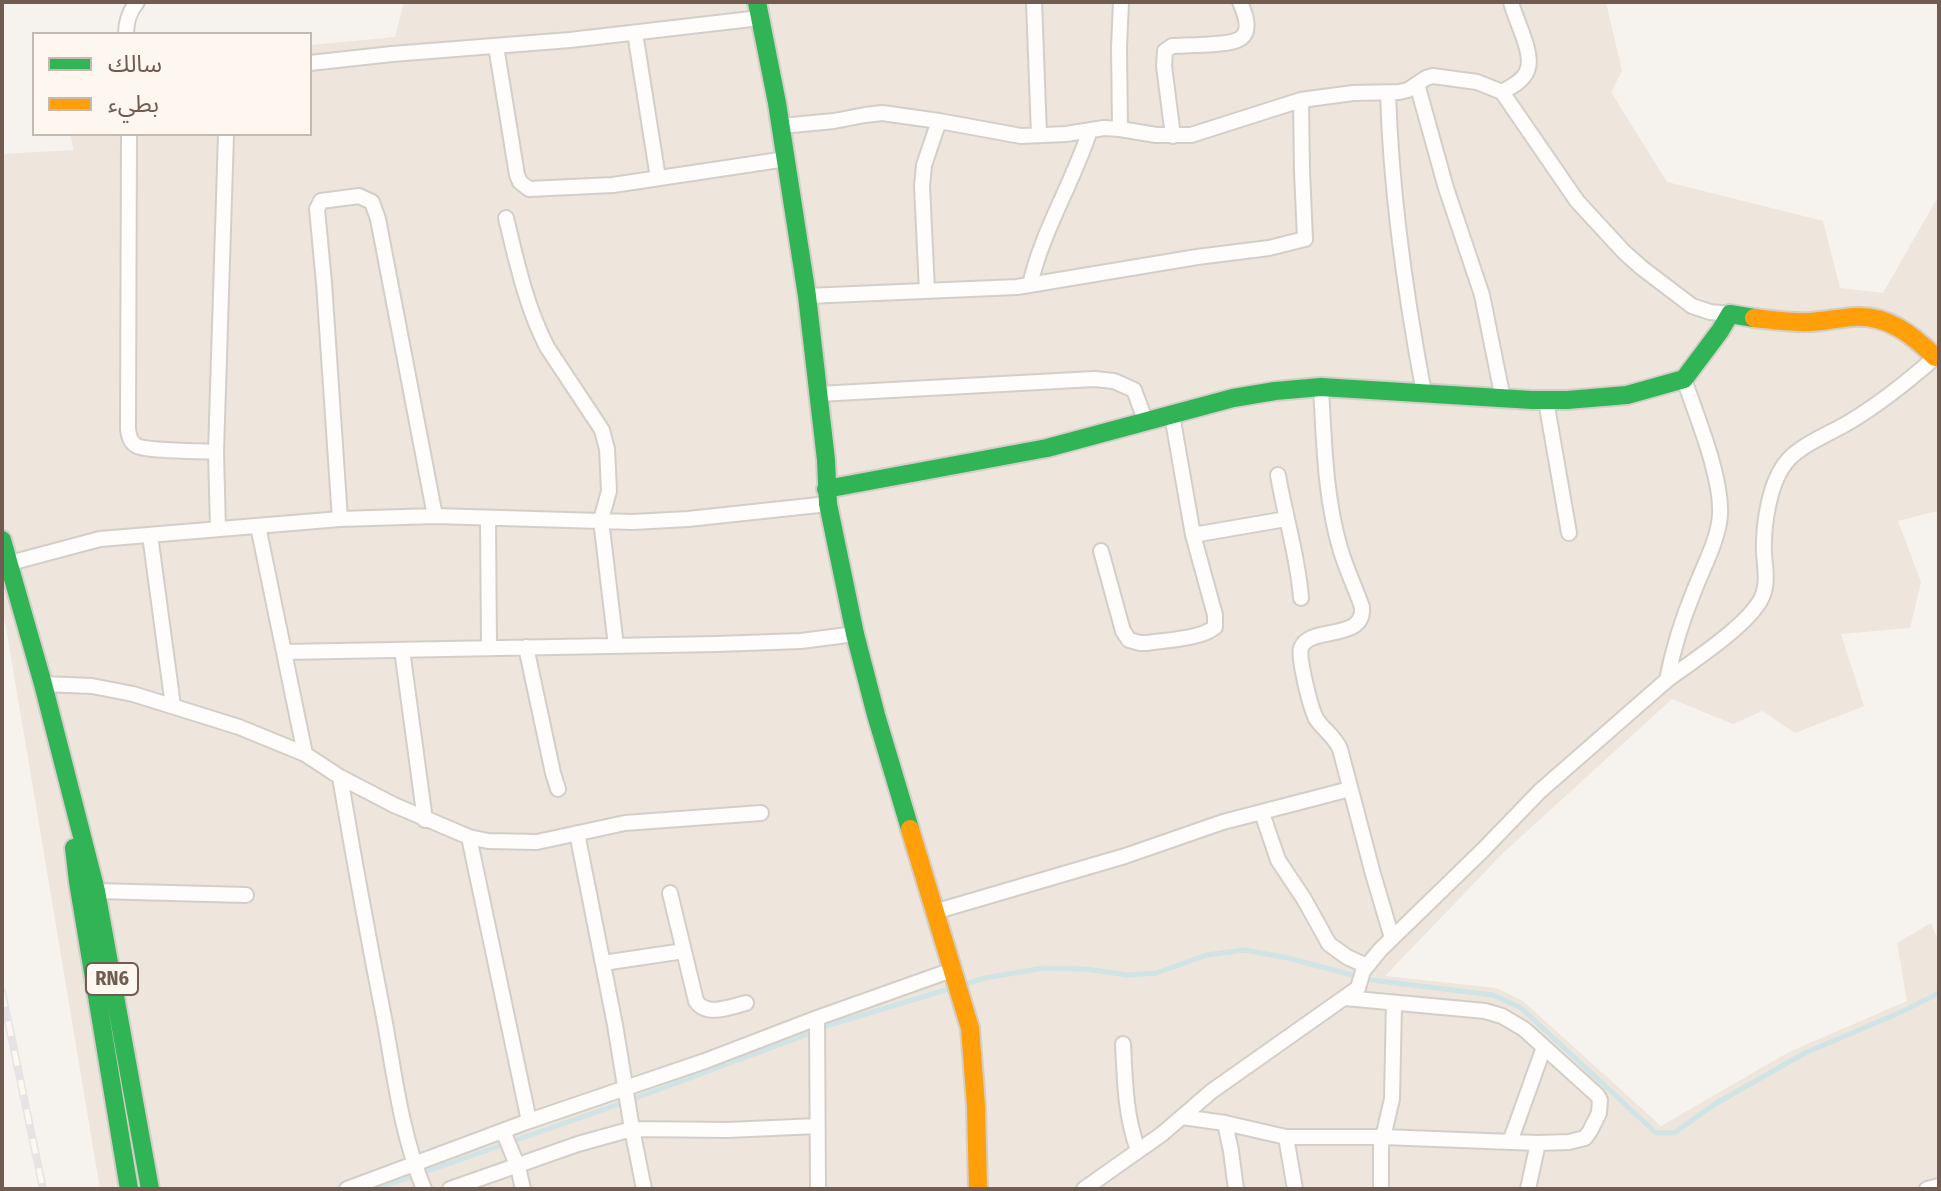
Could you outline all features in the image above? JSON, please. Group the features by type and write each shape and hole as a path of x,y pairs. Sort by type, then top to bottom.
{"street":[{"path":"126,32 129,14 137,2"},
{"path":"1034,2 1039,135"},
{"path":"1120,129 1121,2"},
{"path":"1173,136 1164,66 1165,51 1172,46 1241,39 1246,23 1240,2"},
{"path":"1502,92 1522,79 1529,63 1511,2"},
{"path":"312,63 635,33 758,10 781,126 807,296 826,460 827,497 855,634 876,715 970,1028 978,1189"},
{"path":"635,33 658,178"},
{"path":"496,46 517,175 524,187 529,189 613,185 786,159"},
{"path":"781,126 882,113 1011,135 1120,129 1173,136 1191,135 1301,100 1408,90 1426,78 1441,76 1477,82 1502,92 1577,201 1624,252 1692,306 1773,321 1870,317 1884,320 1937,356 1879,402 1789,459 1778,476 1771,496 1764,551 1765,591 1759,603 1726,636 1667,680 1540,791 1392,938 1365,968 1358,988 1212,1091 1162,1134 1084,1189"},
{"path":"1417,84 1446,188 1482,295 1503,399"},
{"path":"1388,93 1390,155 1400,248 1424,393"},
{"path":"807,296 999,289 1259,250 1305,239 1301,100"},
{"path":"927,291 922,186 924,165 939,121"},
{"path":"1030,285 1041,247 1074,175 1090,130"},
{"path":"129,136 130,438 133,444 145,448 216,452"},
{"path":"218,529 216,452 226,136"},
{"path":"340,519 317,209 321,201 359,196 372,202 378,219 435,516"},
{"path":"506,218 522,283 540,332 602,430 607,449 609,491 601,520 616,646"},
{"path":"10,563 100,539 340,519 435,516 633,522 688,519 827,497 1047,448 1233,398 1275,391 1321,387 1546,401 1613,398 1684,379 1719,336 1730,314"},
{"path":"818,394 1094,379 1114,381 1134,390 1146,422"},
{"path":"1667,680 1679,630 1720,516 1714,470 1684,379"},
{"path":"1321,387 1334,521 1362,614 1358,623 1351,627 1304,643 1301,653 1312,711 1336,739 1340,749 1392,938"},
{"path":"1546,401 1569,533"},
{"path":"1101,551 1123,631 1129,640 1147,643 1212,631 1217,621 1193,535 1172,415"},
{"path":"1278,475 1298,563 1301,598"},
{"path":"488,518 489,647"},
{"path":"1193,535 1286,519"},
{"path":"258,526 305,754"},
{"path":"150,535 173,706"},
{"name":"RN6","path":"2,540 96,891 150,1189"},
{"path":"284,652 801,641 855,634"},
{"path":"526,647 558,789"},
{"path":"402,650 425,820"},
{"path":"43,684 92,686 133,694 239,727 305,754 340,777 425,820 488,841 537,842 625,823 761,813"},
{"name":"RN6","path":"65,772 78,882 129,1189"},
{"path":"340,777 362,910 404,1125 424,1189"},
{"path":"934,912 1125,856 1223,822 1350,789"},
{"path":"1262,813 1278,860 1329,944 1365,968"},
{"path":"577,833 644,1189"},
{"path":"469,837 529,1121"},
{"path":"96,891 246,895"},
{"path":"670,893 699,1006 712,1010 746,1003"},
{"path":"603,963 684,951"},
{"path":"347,1189 953,971"},
{"path":"1182,1117 1286,1137 1538,1143 1585,1138 1594,1124 1600,1100 1590,1088 1517,1024 1502,1016 1485,1011 1345,998"},
{"path":"1381,1189 1380,1156 1392,1099 1394,1003"},
{"path":"817,1018 818,1189"},
{"path":"1123,1044 1128,1113 1138,1150"},
{"path":"1510,1142 1544,1047"},
{"path":"1225,1123 1236,1189"},
{"path":"450,1189 578,1144 632,1129 817,1126"},
{"path":"503,1131 518,1167 523,1189"},
{"path":"1286,1137 1295,1189"},
{"path":"1528,1189 1538,1143"},
{"path":"1927,1189 1939,1186"}],"shaded area":[{"path":"404,2 1606,2 1622,71 1611,92 1667,182 1823,221 1840,288 1883,293 1939,195 1939,509 1898,521 1921,582 1910,628 1841,634 1864,706 1795,733 1762,711 1733,724 1672,699 1503,853 1385,976 1496,988 1523,1001 1661,1126 1789,1052 1907,1001 1897,943 1931,923 1939,943 1939,1189 100,1189 2,603 2,154 74,150 70,136 312,136 312,45 395,37"}],"waterway":[{"path":"962,985 1044,968 1085,969 1128,975 1156,973 1207,955 1244,950 1371,980 1493,995 1521,1008 1656,1133 1674,1133 1715,1104 1805,1053 1939,993"},
{"path":"826,1026 952,988"},
{"path":"376,1189 808,1034"}],"railway":[{"path":"2,992 43,1189"}],"traffic: fast":[{"path":"757,2 777,103 807,296 826,460 828,504 855,634 910,829"},
{"path":"826,489 1047,448 1233,398 1275,391 1321,387 1532,400 1627,395 1684,379 1730,314 1754,318"},
{"path":"2,540 96,891 150,1189"},
{"path":"74,848 129,1189"}],"traffic: slow":[{"path":"1754,318 1803,322 1854,317 1877,319 1908,334 1935,357"},
{"path":"910,829 970,1028 978,1189"}]}
